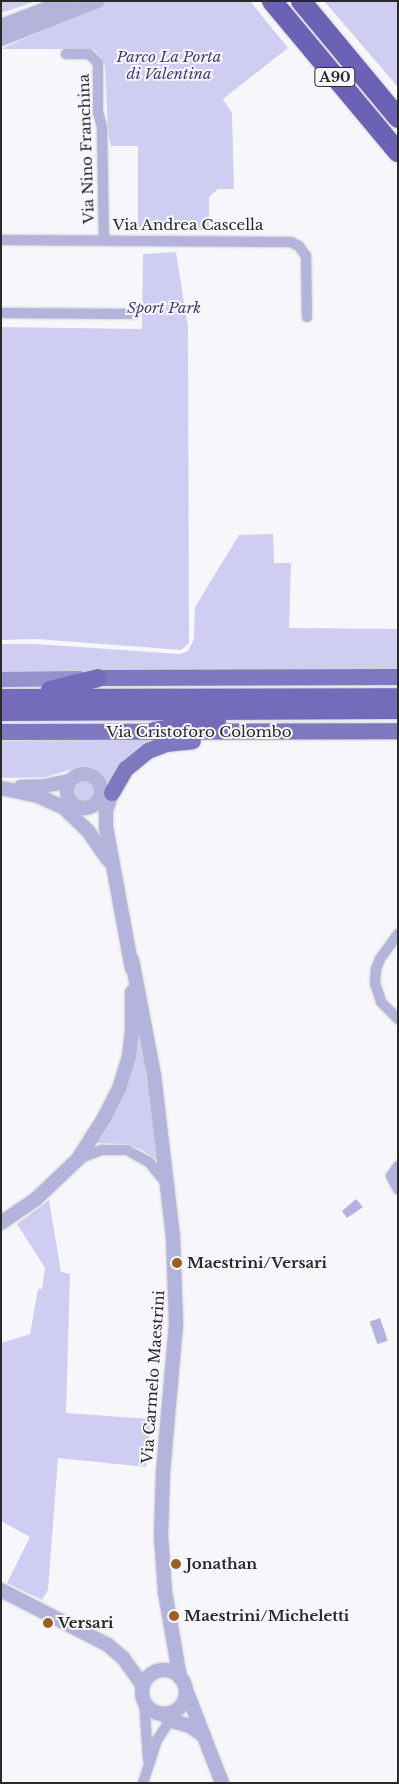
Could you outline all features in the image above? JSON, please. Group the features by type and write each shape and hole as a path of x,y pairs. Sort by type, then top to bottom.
{"highway":[{"name":"A90","path":"272,1 398,152"},
{"name":"A90","path":"301,1 398,118"},
{"path":"1,698 62,688 98,678"},
{"path":"1,698 398,697"},
{"path":"154,731 217,720 287,717 308,710"},
{"name":"Via Cristoforo Colombo","path":"1,712 398,710"}],"main road":[{"path":"1,679 398,677"},
{"name":"Via Cristoforo Colombo","path":"1,732 398,731"},
{"path":"106,800 122,774 135,760 148,751 166,744 191,741 371,740 398,736"}],"street":[{"path":"1,26 67,1"},
{"path":"1,39 98,1"},
{"name":"Via Nino Franchina","path":"66,54 89,54 98,63 98,112 102,126 104,240"},
{"name":"Via Andrea Cascella","path":"1,240 267,240 294,243 302,249 307,262 306,317"},
{"path":"1,313 135,314"},
{"path":"1,788 44,786 70,781 79,774 90,775 99,782 106,800 106,828 132,960 132,1031 129,1056 115,1098 78,1159 36,1199 1,1223"},
{"path":"70,781 68,786 70,807 113,867"},
{"path":"1,788 38,796 70,807 88,808 106,800"},
{"path":"398,934 380,959 376,969 375,983 381,1002 398,1019"},
{"name":"Via Carmelo Maestrini","path":"132,960 147,1031 173,1236 176,1316 163,1472 161,1536 165,1592 183,1684 222,1783"},
{"path":"132,1031 139,1025 147,1031"},
{"path":"78,1159 102,1150 127,1150 149,1162 168,1186"},
{"path":"398,1166 391,1176 398,1188"},
{"path":"1,1590 108,1644 123,1658 142,1684 148,1768"},
{"path":"142,1684 150,1674 160,1670 172,1671 183,1684 184,1702 170,1716 157,1740 143,1783"},
{"path":"144,1700 150,1709 170,1716 203,1735"}],"green space":[{"path":"1,1 37,1 1,13"},
{"name":"Parco La Porta di Valentina","path":"109,1 250,1 288,48 223,99 232,113 234,189 218,189 209,197 209,230 138,230 138,146 111,146 108,132 105,66 94,49 1,49"},
{"path":"324,1 398,1 398,87"},
{"name":"Sport Park","path":"176,252 188,328 189,643 181,650 37,639 1,640 1,327 142,329 143,254"},
{"path":"273,534 274,563 291,563 289,628 398,629 398,670 1,672 1,644 36,644 180,654 188,651 194,639 195,607 239,535"},
{"path":"173,736 107,787 95,771 85,769 74,771 73,769 45,777 1,778 1,741 157,739"},
{"path":"84,778 93,782 97,791 93,800 84,804 75,800 71,791 75,782"},
{"path":"139,1031 148,1073 158,1161 142,1150 126,1144 96,1143"},
{"path":"49,1200 61,1272 70,1274 66,1413 151,1419 146,1467 58,1458 48,1590 42,1600 7,1583 30,1537 1,1521 1,1343 30,1334 38,1289 42,1289 45,1268 17,1224"}],"shaded area":[{"path":"356,1199 363,1207 347,1218 342,1211"},
{"path":"380,1318 388,1341 377,1344 370,1322"}],"place":[{"name":"Maestrini/Versari","path":"177,1263"},
{"name":"Jonathan","path":"176,1564"},
{"name":"Maestrini/Micheletti","path":"174,1616"},
{"name":"Versari","path":"48,1623"}]}
